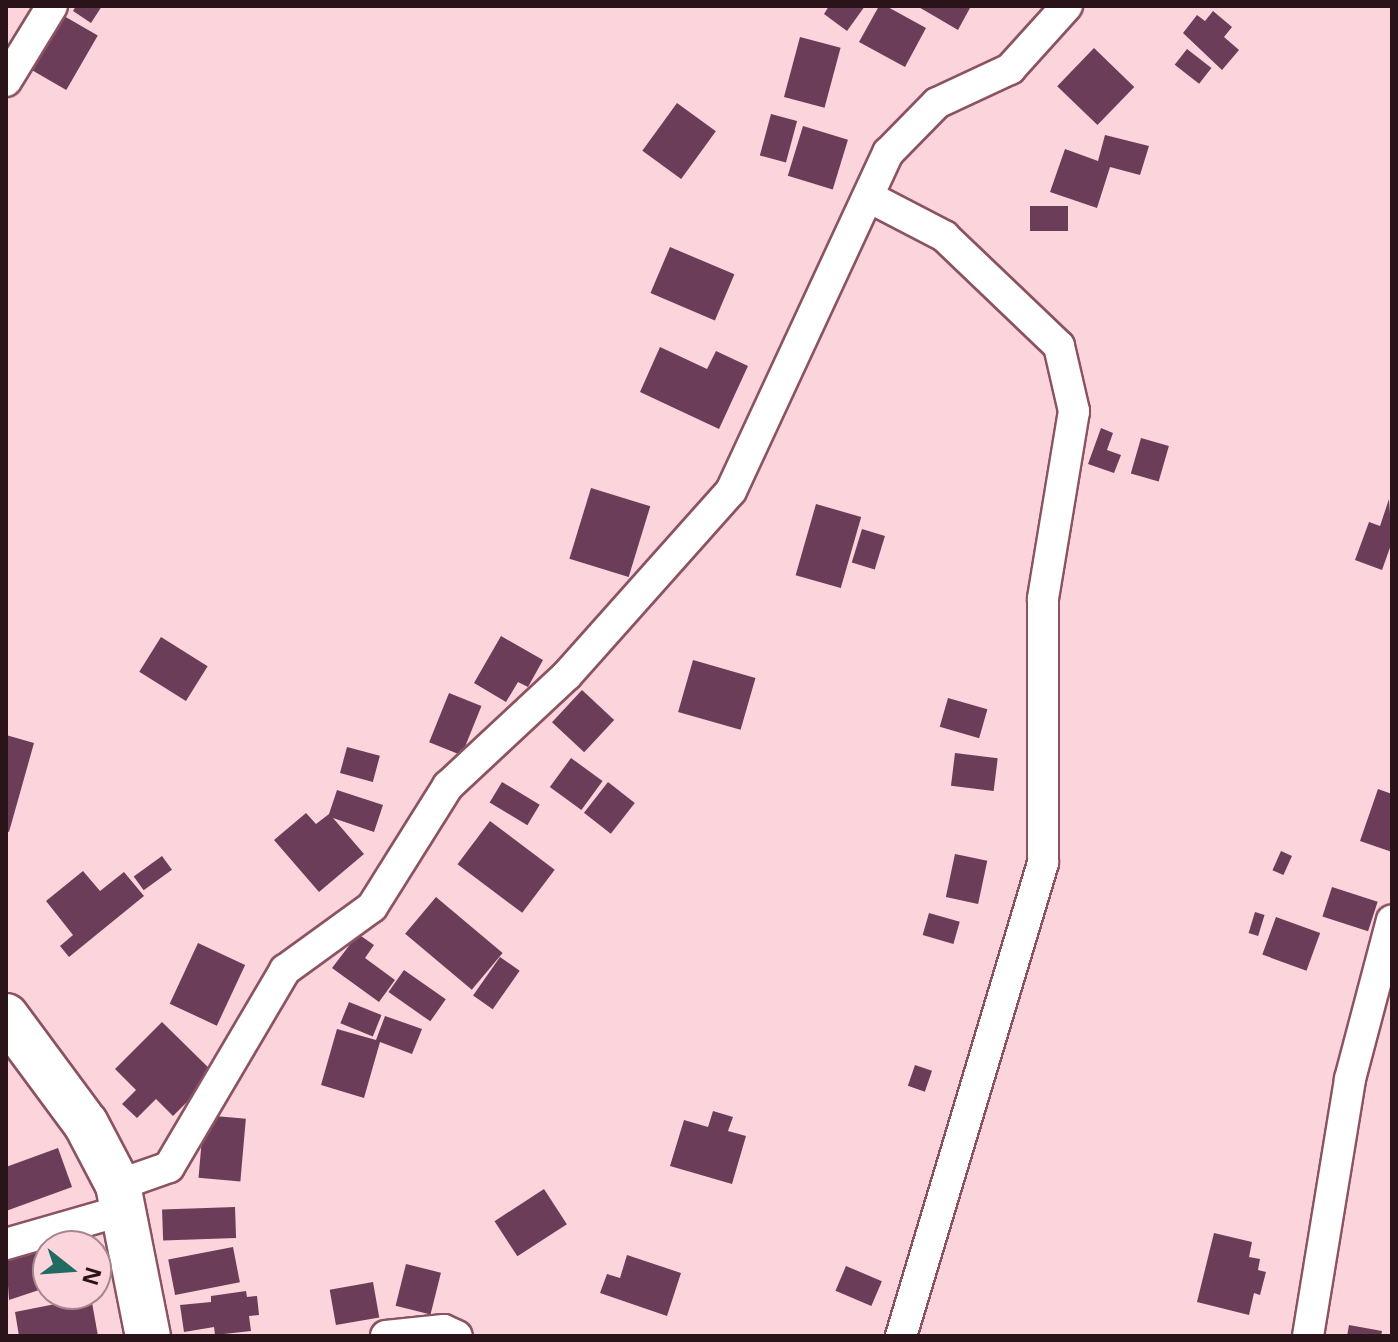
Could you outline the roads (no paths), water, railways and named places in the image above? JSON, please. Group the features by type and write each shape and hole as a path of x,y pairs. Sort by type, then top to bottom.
{"main road":[{"path":"6,1016 86,1124 121,1198 148,1336"}],"street":[{"path":"6,81 52,6"},
{"path":"6,1244 121,1198 169,1167 285,970 372,907 448,786 567,675 731,491 888,153 937,103 1010,69 1067,6"},
{"path":"869,197 944,236 1059,346 1074,411 1043,599 1043,863 901,1336"},
{"path":"1308,1336 1350,1079 1392,920"},
{"path":"386,1336 444,1330 457,1336"}]}
